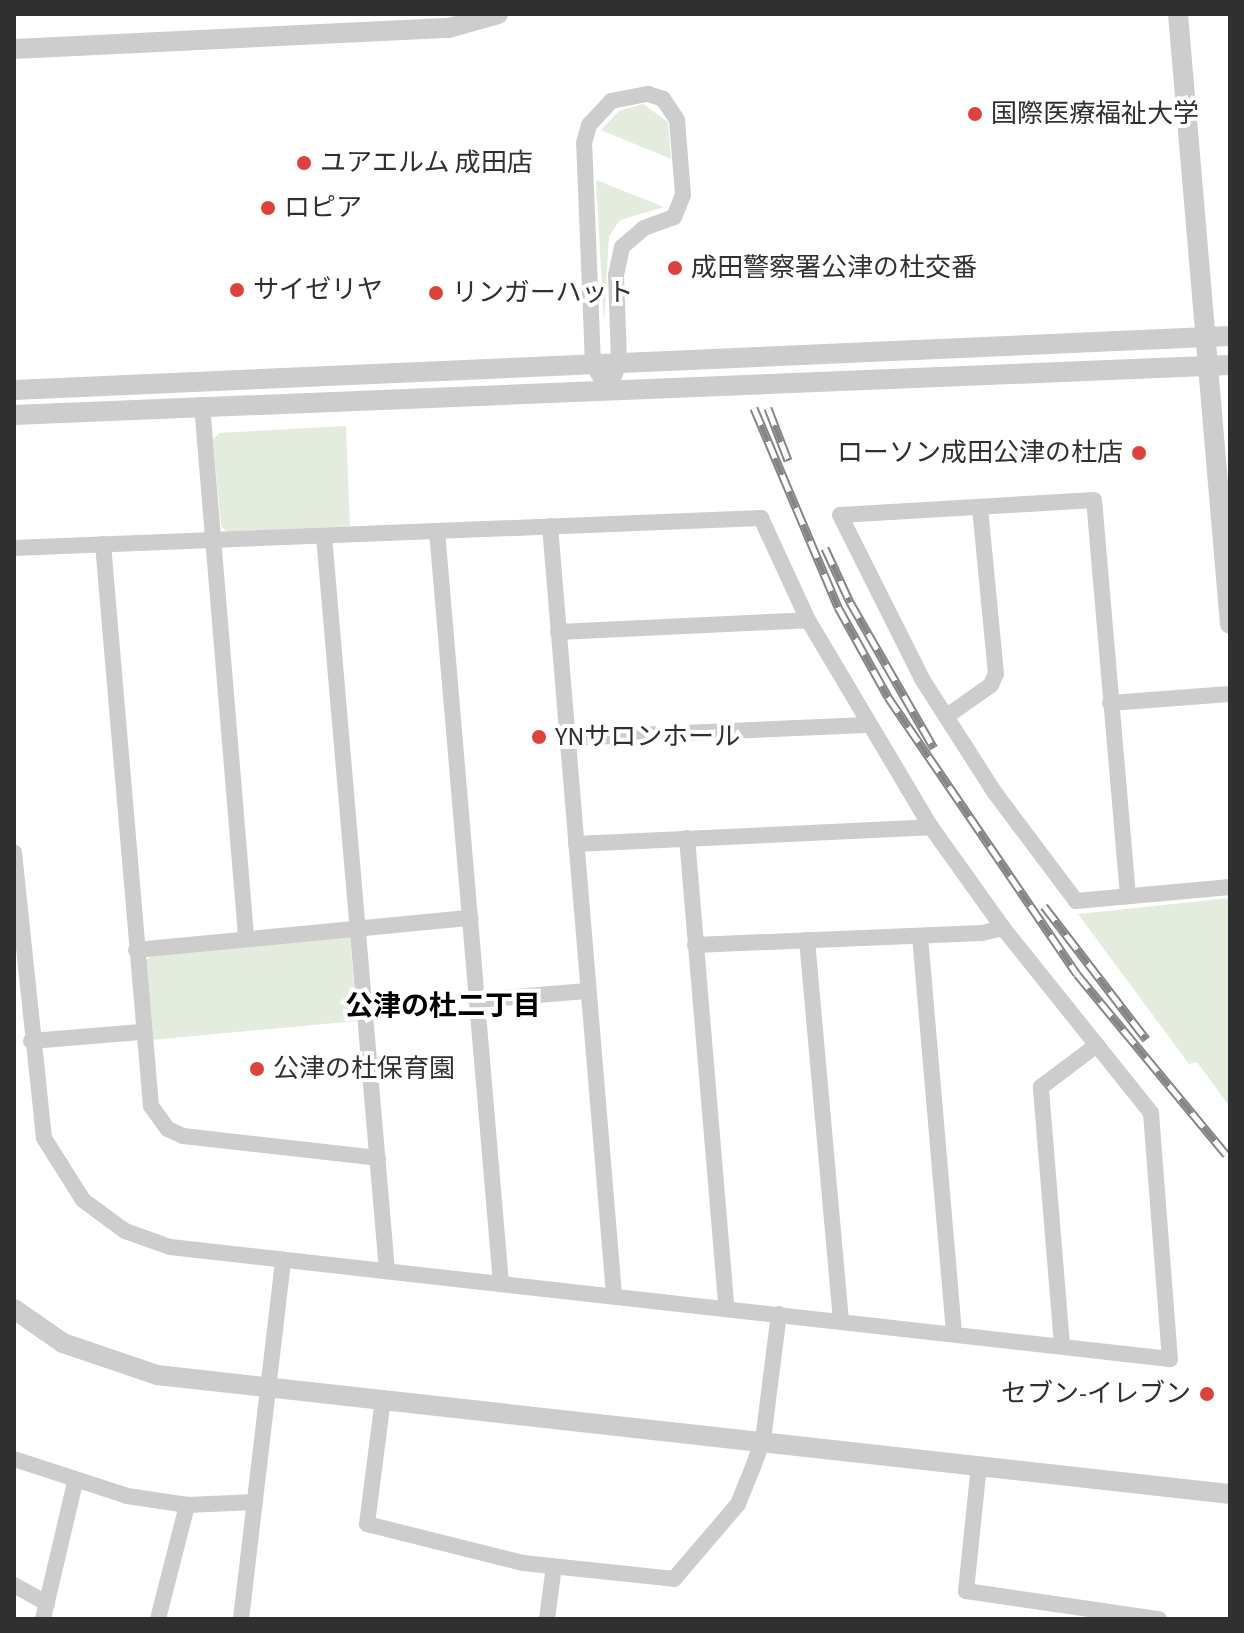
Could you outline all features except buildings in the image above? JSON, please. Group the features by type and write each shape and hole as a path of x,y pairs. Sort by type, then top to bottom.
{"street":[{"path":"14,49 449,28 498,14"},
{"path":"1178,14 1205,367 1230,624"},
{"path":"648,94 663,99 677,120 683,195 674,217 644,228 622,247 616,275 619,363 608,391 593,364 584,143 589,125 611,101 648,94"},
{"path":"14,390 1230,336"},
{"path":"20,414 1230,365"},
{"path":"202,405 246,936"},
{"path":"1128,896 1094,500 840,515 922,679 995,793 1076,901 1230,887"},
{"path":"947,716 991,685 996,674 980,508"},
{"path":"14,548 761,518 808,620 866,725 931,827 1003,928 1151,1113 1170,1359 147,1241 83,1200 44,1138 17,929 14,853"},
{"path":"550,526 614,1295"},
{"path":"437,531 501,1284"},
{"path":"324,536 387,1271"},
{"path":"103,544 148,1098 174,1133 378,1158"},
{"path":"558,632 808,620"},
{"path":"1110,703 1230,694"},
{"path":"567,738 866,725"},
{"path":"576,844 931,827"},
{"path":"687,838 726,1307"},
{"path":"136,950 246,936 470,918"},
{"path":"695,945 920,936 1003,928"},
{"path":"920,936 954,1334"},
{"path":"807,940 841,1321"},
{"path":"476,1000 587,991"},
{"path":"31,1041 141,1032"},
{"path":"1062,1345 1041,1087 1097,1045"},
{"path":"241,1619 283,1259"},
{"path":"14,1309 63,1343 108,1362 157,1375 763,1440 1184,1493 1230,1494"},
{"path":"383,1399 367,1524 554,1566 674,1579 738,1504 763,1440 779,1314"},
{"path":"14,1459 75,1483 187,1505 255,1502"},
{"path":"979,1465 966,1591 1159,1619"},
{"path":"14,1585 45,1611 75,1483"},
{"path":"158,1619 187,1505"},
{"path":"547,1619 554,1566"}],"shaded area":[{"path":"643,104 668,122 671,159 601,130 619,111"},
{"path":"596,180 664,207 620,220 609,236 604,323"},
{"path":"346,426 350,526 227,532 221,526 213,440 219,433"},
{"path":"1230,898 1230,1107 1197,1062 1189,1064 1078,914"},
{"path":"350,936 357,1021 151,1040 145,961 155,953"}],"railway":[{"path":"754,408 838,607 888,697 1077,974 1226,1154"},
{"path":"768,408 788,460"},
{"path":"825,548 850,602 934,748"},
{"path":"1044,906 1146,1039"}],"place":[{"name":"国際医療福祉大学","path":"975,114"},
{"name":"ユアエルム 成田店","path":"304,163"},
{"name":"ロピア","path":"268,208"},
{"name":"成田警察署公津の杜交番","path":"675,268"},
{"name":"サイゼリヤ","path":"237,290"},
{"name":"リンガーハット","path":"436,293"},
{"name":"ローソン成田公津の杜店","path":"1139,453"},
{"name":"YNサロンホール","path":"539,737"},
{"name":"公津の杜保育園","path":"257,1069"},
{"name":"セブン-イレブン","path":"1207,1394"}],"district":[{"name":"公津の杜二丁目","path":"443,1006"}]}
